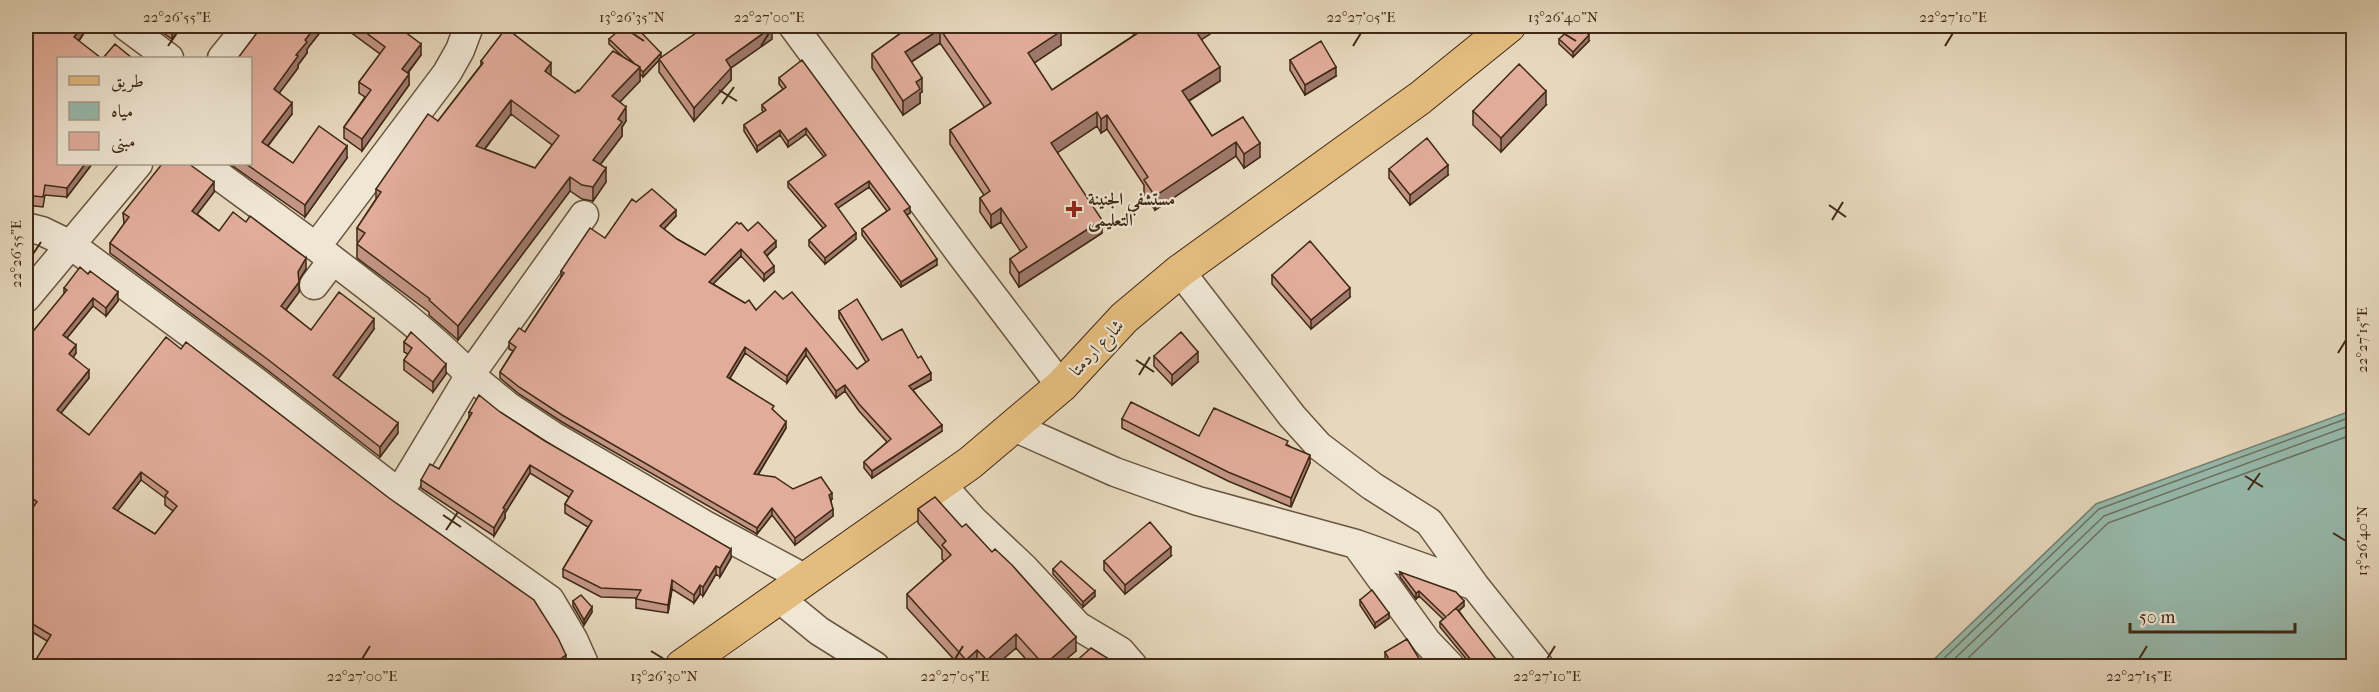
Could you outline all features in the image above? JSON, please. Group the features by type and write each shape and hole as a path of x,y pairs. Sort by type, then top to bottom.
{"main road":[{"name":"شارع اردمتا","path":"682,666 970,463 1061,386 1124,318 1180,271 1420,98 1509,26"}],"street":[{"path":"126,26 168,57"},
{"path":"223,57 248,26"},
{"path":"314,285 324,254 447,73 460,50 469,26"},
{"path":"793,26 1061,386"},
{"path":"26,298 137,165"},
{"path":"204,165 405,315 444,348 470,375 509,407 553,436 705,525 806,579"},
{"path":"399,493 470,375 584,214"},
{"path":"26,227 42,231 71,245 256,382 399,493 550,600 573,639 585,666"},
{"path":"1180,271 1292,416 1319,446 1372,486 1429,522 1475,586 1539,666"},
{"path":"1014,427 1115,472 1157,487 1198,501 1356,544 1475,586"},
{"path":"940,483 973,520 1024,568 1078,626 1120,651 1134,666"},
{"path":"1356,544 1427,642 1450,666"},
{"path":"780,599 861,663"}],"water":[{"path":"2353,410 2353,666 1927,666 2096,504"}],"building":[{"path":"26,26 83,26 74,37 100,57 57,57 57,165 84,165 67,188 45,185 43,197 26,195"},
{"path":"162,26 177,26 172,33"},
{"path":"262,26 316,26 274,89 292,103 262,142 293,163 319,126 347,146 305,205 247,165 252,165 252,57 239,57"},
{"path":"357,26 397,26 421,44 402,69 409,74 362,139 344,127 371,90 359,82 385,47"},
{"path":"624,26 635,26 661,53 643,72 609,39"},
{"path":"706,26 772,27 726,60 731,68 694,108 659,59"},
{"path":"907,26 1058,26 1061,31 1028,53 1052,90 1141,31 1137,26 1201,26 1195,30 1220,67 1182,91 1212,136 1243,117 1260,143 1244,154 1236,142 1155,196 1144,180 1148,177 1107,115 1101,119 1097,112 1051,143 1102,220 1019,273 1010,259 1027,247 1001,208 991,215 980,198 990,191 950,130 991,103 940,29 905,52 922,78 916,82 920,89 903,101 872,54 909,27"},
{"path":"1573,26 1579,26 1589,35 1573,52 1559,39"},
{"path":"506,28 551,63 545,71 575,93 613,51 640,67 612,96 626,107 618,119 622,122 593,160 606,168 593,187 582,185 570,177 458,326 430,299 357,244 365,233 357,228 381,192 376,189 428,114 438,121 483,63 481,61","holes":["511,100 559,136 535,168 476,146"]},
{"path":"1321,41 1336,67 1305,85 1290,60"},
{"path":"115,44 131,57 104,57"},
{"path":"802,60 910,207 904,211 937,259 901,282 862,229 890,209 869,181 835,204 856,233 825,258 809,240 826,226 788,182 826,155 806,128 788,141 780,130 757,146 744,125 766,110 762,105 786,87 779,78"},
{"path":"1519,64 1546,91 1501,138 1473,111"},
{"path":"1427,138 1448,165 1410,195 1389,169"},
{"path":"161,165 190,165 214,182 192,211 219,231 233,212 246,222 250,216 306,258 298,272 299,282 281,306 311,330 339,292 374,319 333,375 398,423 380,447 266,358 110,243 129,217 123,213"},
{"path":"652,189 676,210 660,226 705,255 737,222 748,231 758,222 776,241 764,252 774,266 764,274 741,249 709,282 745,303 749,300 756,310 775,291 783,299 792,292 857,369 869,360 839,311 857,299 882,340 902,329 918,358 921,356 931,373 909,386 942,425 872,471 864,462 891,439 845,385 836,391 806,348 787,376 745,347 727,377 774,406 772,409 786,422 754,474 775,477 793,489 821,477 832,493 829,495 833,509 795,538 772,508 757,528 562,415 500,372 516,347 509,342 519,328 525,332 564,273 561,271 590,228 605,238 632,199 636,202"},
{"path":"1310,241 1350,288 1311,320 1272,275"},
{"path":"80,267 88,274 90,271 118,292 106,308 93,298 63,335 76,345 69,354 89,370 57,410 89,435 166,337 181,349 186,342 389,498 534,600 566,655 550,666 32,666 51,635 26,620 26,517 37,502 26,493 26,340 67,290 64,288","holes":["141,472 168,492 165,496 177,506 155,534 113,508"]},
{"path":"411,332 446,364 433,382 404,360 412,348 404,342"},
{"path":"1181,332 1198,352 1172,375 1154,356"},
{"path":"479,395 500,412 545,441 731,549 720,568 716,566 703,587 700,585 694,595 672,580 668,605 636,599 641,590 601,588 563,569 592,521 565,504 573,491 530,465 503,508 505,509 494,528 421,480 430,464 439,469 472,413 469,412"},
{"path":"1131,402 1199,436 1214,408 1288,441 1286,445 1310,455 1291,498 1228,472 1122,419"},
{"path":"935,497 962,527 966,524 992,552 995,549 1012,565 1076,637 1044,665 1016,634 987,660 977,650 966,660 907,594 951,555 942,545 946,541 918,509"},
{"path":"1150,522 1171,547 1125,585 1104,561"},
{"path":"1061,561 1095,591 1083,602 1053,569"},
{"path":"1400,572 1456,592 1464,601 1456,608 1496,659 1486,666 1476,666 1440,622 1446,617 1419,591 1416,593"},
{"path":"1372,590 1389,613 1375,623 1360,600"},
{"path":"581,595 592,607 584,620 573,601"},
{"path":"1407,639 1420,660 1410,666 1393,666 1385,652"},
{"path":"1091,648 1116,666 1075,666 1073,664"}],"place":[{"name":"مستشفي الجنينة التعليمى","path":"1074,209"}]}
